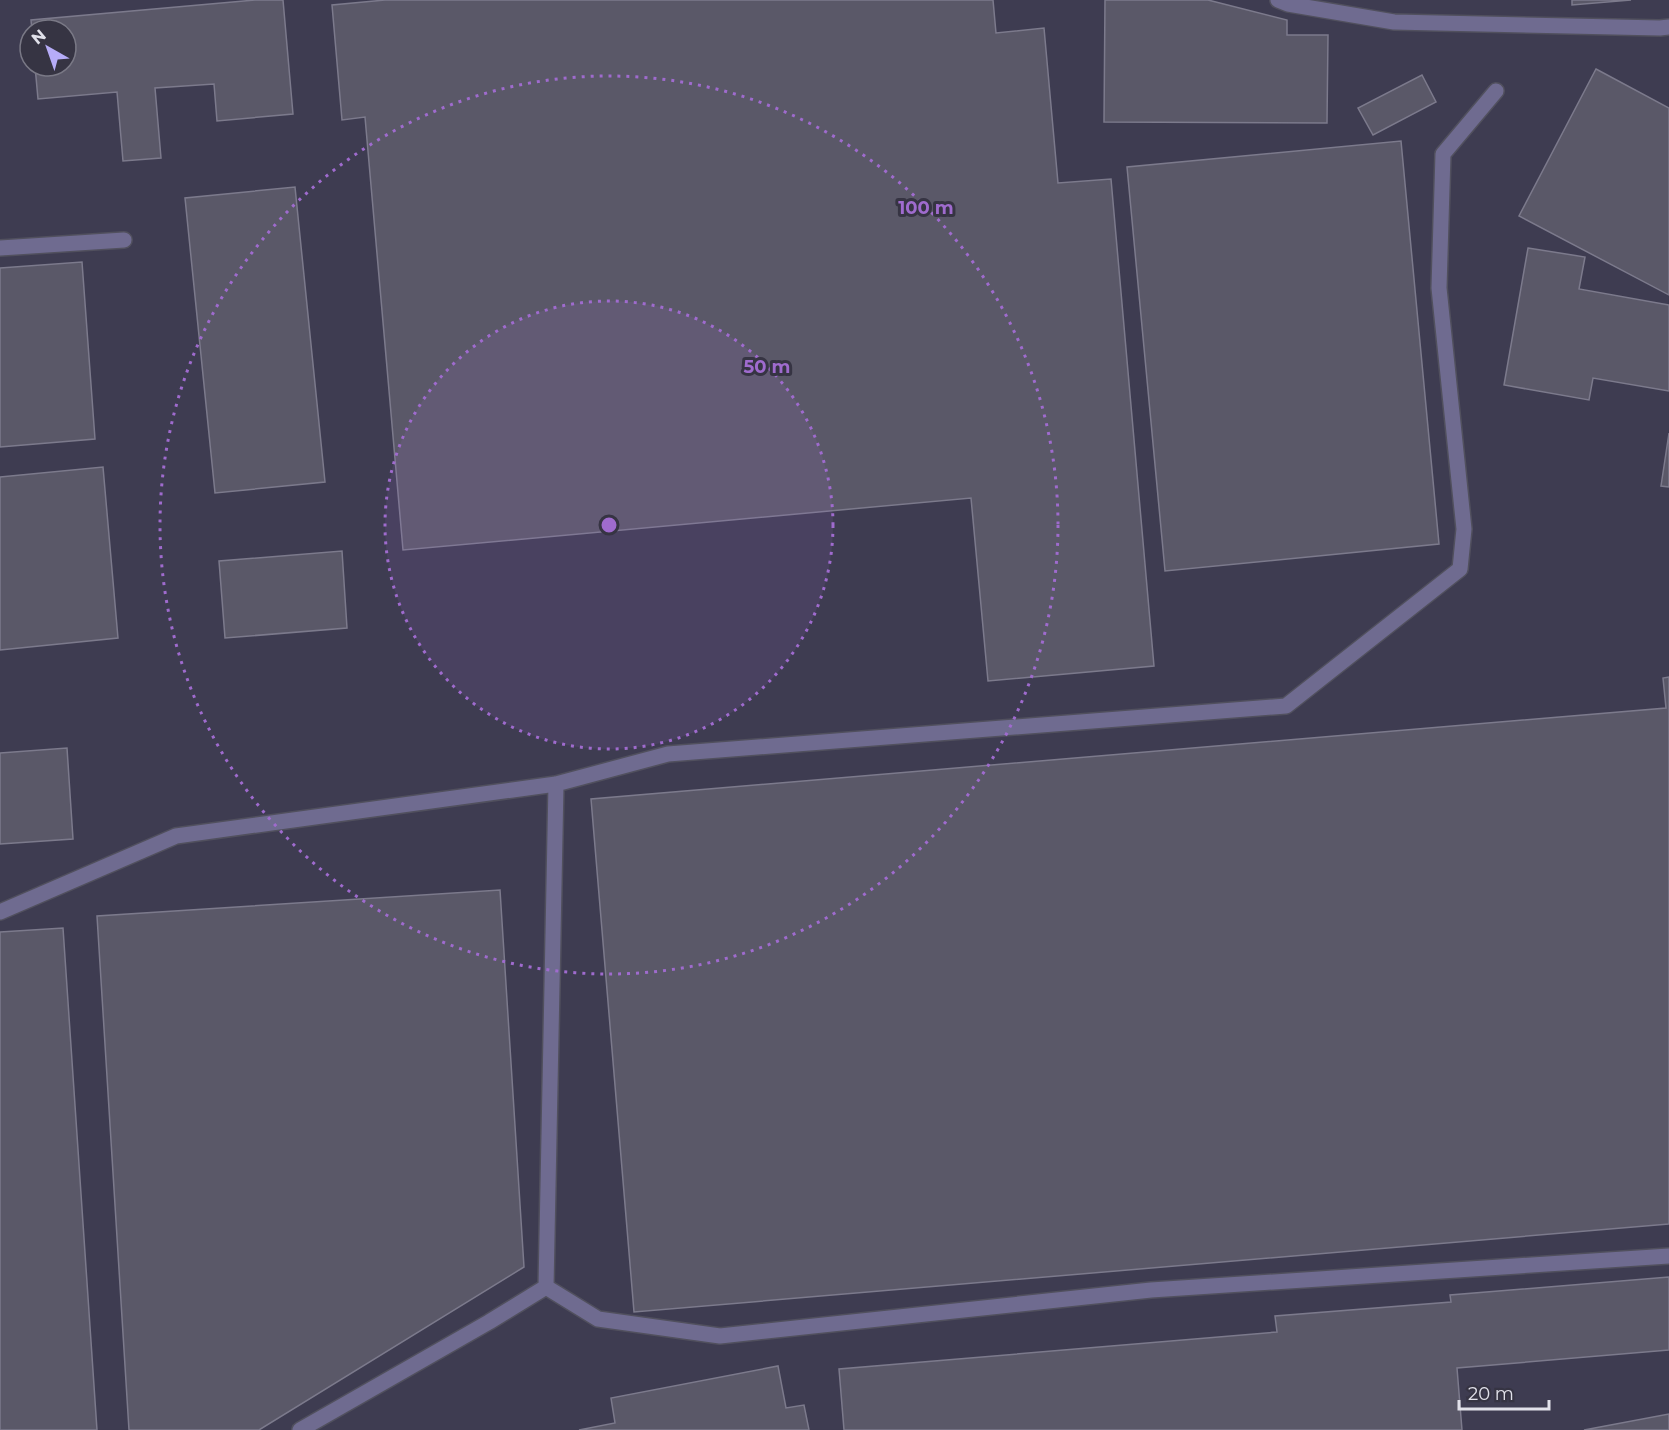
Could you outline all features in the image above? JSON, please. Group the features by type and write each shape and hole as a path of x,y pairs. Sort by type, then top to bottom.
{"lane":[{"path":"1278,0 1288,4 1394,22 1669,27"},
{"path":"0,912 176,836 556,784 668,754 1286,706 1460,569 1464,529 1438,288 1443,154 1496,91"},
{"path":"0,248 124,240"},
{"path":"546,1287 556,784"},
{"path":"546,1287 598,1319 720,1336 1151,1290 1669,1256"},
{"path":"300,1430 546,1287"}],"shaded area":[{"path":"0,0 1669,0 1669,1430 0,1430"}],"building":[{"path":"255,0 283,0 293,114 217,121 214,84 155,88 161,158 123,161 117,92 38,99 36,78 78,78 78,18 53,18"},
{"path":"385,0 993,0 996,33 1044,28 1058,183 1111,179 1154,666 988,681 971,498 403,550 365,117 342,120 332,5"},
{"path":"1105,0 1208,0 1287,20 1287,35 1328,35 1327,123 1104,122"},
{"path":"1572,0 1631,0 1572,5"},
{"path":"1596,69 1669,108 1669,295 1519,216"},
{"path":"1422,75 1436,102 1373,135 1358,108"},
{"path":"1401,141 1439,544 1165,571 1127,167"},
{"path":"295,187 325,482 215,493 185,198"},
{"path":"1528,248 1585,257 1579,289 1669,305 1669,391 1593,378 1589,400 1504,385"},
{"path":"82,262 95,439 0,447 0,268"},
{"path":"1669,433 1669,487 1661,486"},
{"path":"103,467 118,638 0,650 0,477"},
{"path":"342,551 347,628 225,638 219,561"},
{"path":"1669,677 1669,1224 634,1312 591,799 1666,708 1663,678"},
{"path":"67,748 73,839 0,844 0,753"},
{"path":"500,890 524,1267 259,1430 129,1430 97,916"},
{"path":"63,928 97,1430 0,1430 0,932"},
{"path":"1669,1277 1669,1350 1457,1368 1462,1430 844,1430 839,1369 1277,1332 1275,1316 1451,1302 1450,1295"},
{"path":"778,1366 786,1408 804,1405 809,1430 579,1430 615,1423 611,1398"},
{"path":"1669,1414 1669,1430 1584,1430"}]}
